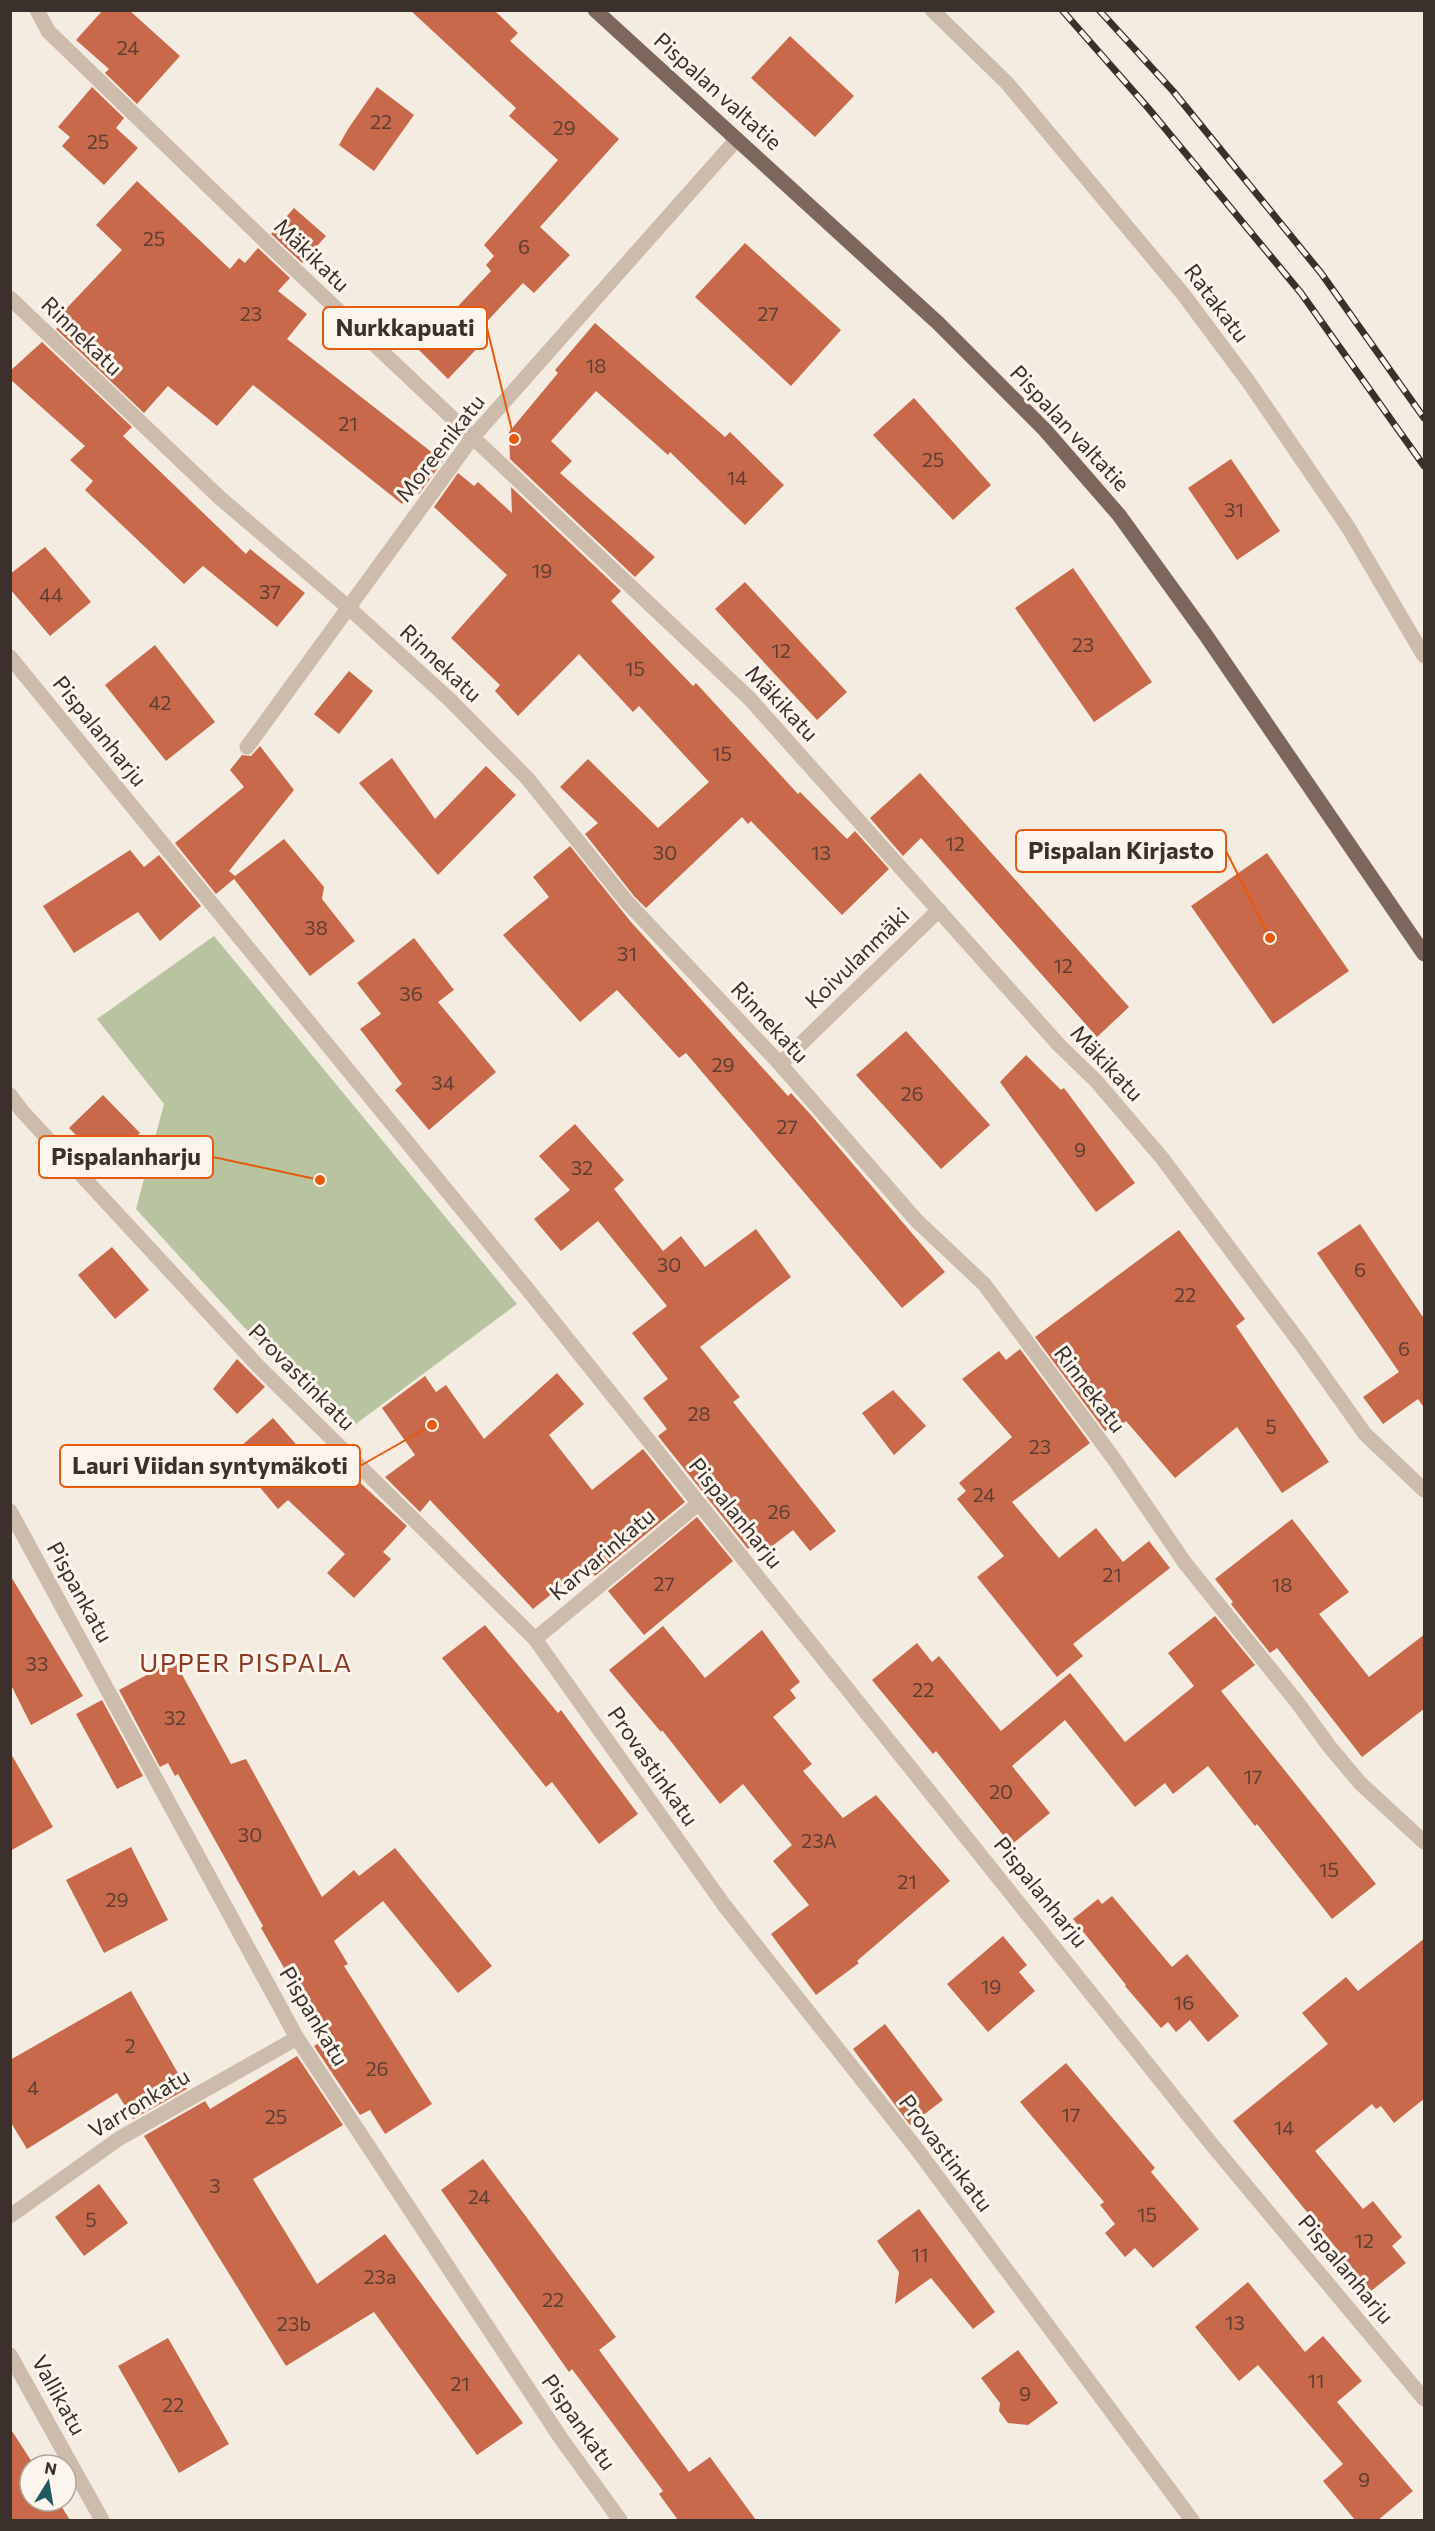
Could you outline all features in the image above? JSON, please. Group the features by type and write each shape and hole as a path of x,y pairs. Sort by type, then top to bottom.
{"main road":[{"name":"Pispalan valtatie","path":"594,10 938,322 1045,430 1119,515 1224,662 1425,954"}],"street":[{"name":"Mäkikatu","path":"37,10 48,31 472,438 749,698 1058,1044 1097,1082 1162,1158 1365,1434 1425,1490"},
{"name":"Ratakatu","path":"932,10 1007,83 1183,294 1248,381 1348,527 1425,656"},
{"name":"Moreenikatu","path":"248,747 472,438 737,139"},
{"name":"Rinnekatu","path":"10,298 220,498 349,608 449,699 527,778 627,902 780,1064 916,1220 984,1284 1114,1459 1185,1563 1329,1746 1360,1783 1425,1842"},
{"name":"Pispalanharju","path":"10,657 504,1260 1213,2146 1425,2399"},
{"name":"Koivulanmäki","path":"780,1064 939,910"},
{"name":"Provastinkatu","path":"10,1095 22,1111 258,1366 535,1639 724,1905 916,2148 1192,2520"},
{"name":"Karvarinkatu","path":"535,1639 698,1504"},
{"name":"Pispankatu","path":"10,1511 297,2038 560,2437 620,2520"},
{"name":"Varronkatu","path":"10,2216 120,2138 297,2038"},
{"name":"Vallikatu","path":"10,2355 102,2520"}],"green space":[{"path":"214,936 517,1304 345,1432 242,1325 136,1209 164,1104 97,1019"}],"building":[{"path":"103,10 129,10 180,56 137,104 105,73 109,69 76,40"},
{"path":"410,10 494,10 518,33 510,41 619,139 540,227 570,255 534,293 523,283 477,332 485,340 448,379 418,349 491,271 486,265 494,256 484,245 558,160 509,116 516,108"},
{"path":"790,36 854,96 815,137 751,78"},
{"path":"92,87 124,118 116,128 138,148 104,185 62,146 70,137 58,127"},
{"path":"377,87 414,115 374,171 339,145"},
{"path":"137,181 230,269 239,258 245,263 258,248 290,278 278,291 307,314 287,339 443,461 419,494 414,489 402,504 253,385 217,426 168,386 144,413 56,329 69,317 63,312 122,250 96,225"},
{"path":"294,208 326,236 302,263 271,234"},
{"path":"745,243 841,330 791,386 695,297"},
{"path":"595,323 725,437 730,432 784,485 745,525 670,452 668,455 596,391 551,441 572,461 560,473 655,557 635,577 510,459 509,432 558,373 555,370"},
{"path":"42,342 132,427 123,436 246,554 250,549 305,593 277,627 203,566 184,584 85,490 93,481 70,460 85,446 10,379 10,371"},
{"path":"914,398 991,485 953,520 873,435"},
{"path":"1231,459 1280,531 1237,560 1188,488"},
{"path":"458,473 474,486 478,482 512,513 511,487 621,591 611,601 693,686 696,683 798,794 800,792 847,839 855,831 889,869 842,915 751,821 748,824 742,817 646,908 634,896 585,834 598,823 560,787 588,759 658,828 709,782 639,706 633,712 579,654 518,716 495,691 500,685 451,638 507,575 434,507"},
{"path":"45,547 91,602 50,636 10,589 10,574"},
{"path":"1073,568 1152,682 1094,722 1015,608"},
{"path":"745,582 847,692 817,720 715,609"},
{"path":"155,645 215,722 166,761 105,685"},
{"path":"349,671 373,691 339,734 314,714"},
{"path":"260,746 294,790 229,871 235,876 284,839 324,887 322,899 355,941 310,976 234,879 216,894 175,843 244,787 230,770 242,755 251,756"},
{"path":"392,758 435,819 486,766 516,795 438,875 359,783"},
{"path":"920,773 1129,1007 1097,1037 921,838 903,856 870,818"},
{"path":"570,846 631,922 788,1096 791,1093 811,1115 945,1272 902,1308 686,1053 679,1058 617,990 580,1022 503,935 549,897 533,877"},
{"path":"130,850 144,867 159,855 201,906 160,941 138,912 74,953 43,906"},
{"path":"1267,853 1349,971 1273,1024 1191,906"},
{"path":"414,938 454,990 438,1002 496,1072 429,1130 395,1090 402,1084 360,1029 381,1014 357,983"},
{"path":"906,1031 990,1125 941,1169 856,1075"},
{"path":"1026,1055 1061,1090 1064,1088 1135,1183 1096,1212 1000,1082"},
{"path":"103,1095 140,1133 106,1165 69,1128"},
{"path":"575,1124 624,1180 614,1189 663,1251 681,1236 705,1267 756,1229 791,1277 700,1347 740,1397 733,1402 836,1531 810,1551 793,1530 767,1550 759,1539 748,1549 658,1436 667,1429 643,1398 668,1379 632,1333 667,1306 598,1221 561,1251 534,1219 570,1190 539,1156"},
{"path":"1360,1224 1425,1320 1425,1409 1418,1399 1383,1424 1363,1397 1399,1372 1317,1253"},
{"path":"1179,1230 1245,1319 1236,1326 1329,1462 1282,1493 1237,1427 1175,1478 1126,1421 1118,1427 1115,1424 1105,1431 1035,1337"},
{"path":"112,1247 149,1290 115,1319 78,1275"},
{"path":"1020,1349 1090,1443 1012,1502 1059,1558 1096,1528 1123,1562 1149,1541 1170,1568 1073,1644 1083,1656 1057,1677 977,1577 1004,1556 957,1499 966,1491 959,1483 1012,1437 962,1379 999,1351 1006,1360"},
{"path":"237,1359 265,1387 237,1414 213,1389"},
{"path":"557,1373 584,1404 549,1435 592,1490 643,1449 685,1502 595,1576 586,1566 533,1609 430,1500 420,1512 385,1477 415,1455 382,1408 425,1376 436,1392 446,1385 484,1439"},
{"path":"893,1390 926,1426 894,1455 862,1413"},
{"path":"273,1418 330,1483 344,1468 407,1526 383,1552 391,1559 354,1598 327,1573 345,1554 288,1500 278,1509 232,1454"},
{"path":"697,1517 733,1561 644,1635 608,1591"},
{"path":"1292,1519 1349,1592 1319,1614 1369,1677 1425,1634 1425,1708 1362,1757 1277,1648 1270,1653 1231,1604 1233,1602 1215,1579"},
{"path":"10,1575 83,1696 31,1725 10,1683"},
{"path":"1215,1616 1255,1665 1221,1691 1376,1884 1332,1919 1208,1766 1173,1794 1165,1783 1135,1807 1065,1720 1012,1766 1050,1813 1011,1845 936,1751 933,1754 872,1680 917,1643 932,1662 939,1656 1001,1731 1070,1673 1125,1742 1194,1686 1168,1653"},
{"path":"485,1625 558,1713 561,1710 638,1814 599,1844 552,1782 546,1787 442,1658"},
{"path":"663,1626 705,1678 762,1630 800,1682 790,1690 796,1698 773,1717 812,1764 803,1771 843,1818 876,1795 950,1881 857,1961 859,1963 816,1995 771,1934 809,1905 773,1861 792,1845 743,1784 720,1804 662,1730 661,1732 609,1670"},
{"path":"174,1660 231,1764 246,1759 322,1897 354,1870 359,1876 395,1848 492,1966 458,1993 383,1901 334,1941 348,1964 344,1966 432,2104 385,2134 370,2110 360,2115 314,2046 325,2039 261,1928 263,1926 178,1774 175,1776 168,1763 160,1767 119,1690"},
{"path":"102,1700 143,1776 117,1789 76,1714"},
{"path":"10,1752 53,1827 10,1851"},
{"path":"131,1847 168,1920 104,1953 66,1880"},
{"path":"1112,1896 1172,1967 1187,1954 1239,2016 1208,2042 1190,2020 1176,2032 1168,2022 1161,2028 1073,1919 1098,1899 1102,1904"},
{"path":"1003,1936 1027,1965 1019,1972 1035,1991 988,2032 947,1984"},
{"path":"1425,1938 1425,2098 1394,2123 1381,2106 1376,2109 1372,2104 1315,2151 1363,2209 1373,2201 1402,2237 1392,2246 1406,2263 1371,2291 1233,2121 1328,2044 1302,2013 1346,1977 1358,1991"},
{"path":"131,1991 187,2089 133,2119 117,2093 27,2149 10,2121 10,2060"},
{"path":"885,2024 943,2100 910,2125 853,2049"},
{"path":"297,2056 343,2125 253,2179 317,2284 385,2234 523,2423 477,2455 374,2312 286,2366 144,2136 205,2101 210,2109"},
{"path":"1066,2063 1155,2168 1151,2172 1199,2229 1153,2268 1135,2248 1125,2257 1105,2233 1115,2224 1100,2205 1104,2202 1020,2102"},
{"path":"483,2159 616,2337 599,2350 689,2472 710,2457 756,2520 678,2520 659,2494 663,2491 572,2369 569,2372 441,2190"},
{"path":"99,2184 128,2223 84,2256 55,2217"},
{"path":"919,2209 995,2312 973,2329 931,2278 895,2304 899,2272 877,2241"},
{"path":"1248,2282 1305,2352 1323,2336 1362,2381 1337,2402 1413,2491 1378,2520 1355,2520 1323,2481 1343,2464 1258,2365 1239,2381 1195,2327"},
{"path":"168,2338 229,2444 179,2473 118,2366"},
{"path":"1018,2350 1058,2403 1028,2425 1008,2423 999,2411 1000,2403 981,2378"},
{"path":"10,2428 26,2453 18,2453 18,2513 66,2513 70,2520 10,2520"}],"railway":[{"path":"1062,10 1149,109 1301,293 1424,466"},
{"path":"1099,10 1173,91 1321,273 1424,418"}],"place":[{"name":"Nurkkapuati","path":"514,439"},
{"name":"Pispalan Kirjasto","path":"1270,938"},
{"name":"Pispalanharju","path":"320,1180"},
{"name":"Lauri Viidan syntymäkoti","path":"432,1425"}],"district":[{"name":"UPPER PISPALA","path":"246,1663"}]}
